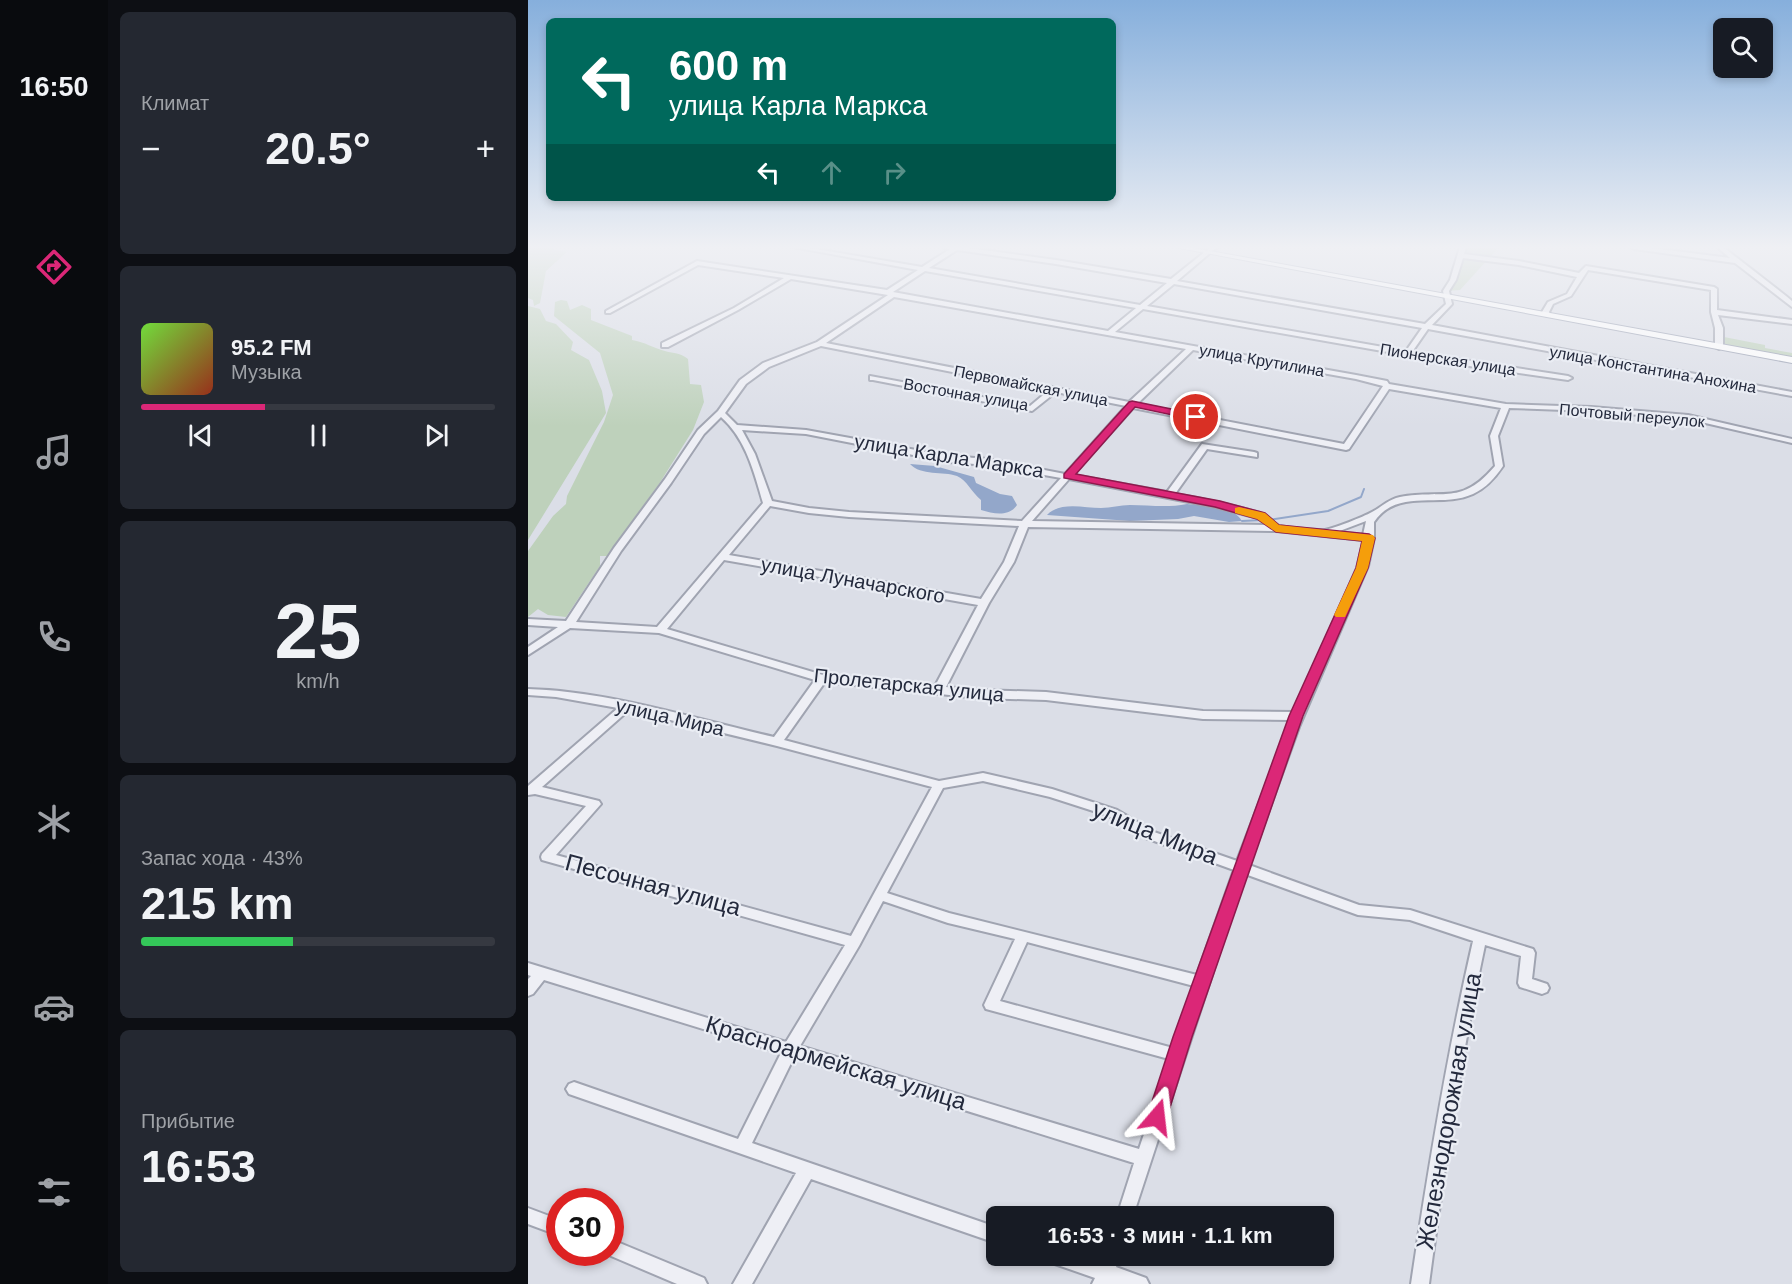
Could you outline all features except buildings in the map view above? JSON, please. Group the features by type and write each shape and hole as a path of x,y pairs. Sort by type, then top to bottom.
{"main road":[{"path":"1508,307 1792,360"}],"street":[{"name":"улица Крутилина","path":"608,312 617,307"},
{"path":"665,345 740,307"},
{"path":"528,652 570,623 617,550 701,432 721,413 743,382 766,365 820,344 872,307"},
{"name":"улица Крутилина","path":"967,307 1356,377 1387,386 1506,406"},
{"path":"1110,333 1142,307"},
{"name":"Пионерская улица","path":"1142,307 1462,363 1568,378"},
{"name":"улица Константина Анохина","path":"1317,307 1792,394"},
{"path":"1408,353 1427,326 1446,307"},
{"path":"1547,314 1545,312 1548,307"},
{"path":"1714,307 1719,328 1719,347"},
{"path":"1714,312 1792,322"},
{"name":"Первомайская улица","path":"820,344 1346,447 1387,386"},
{"path":"939,690 984,603 1009,562 1024,524 1132,404 1191,348"},
{"name":"Восточная улица","path":"873,378 1032,409 1054,390"},
{"path":"1128,1206 1176,1055 1296,716 1362,568 1369,538 1369,522 1381,506 1393,500 1459,496 1478,490 1489,482 1499,466 1494,436 1506,406"},
{"name":"Почтовый переулок","path":"1506,406 1591,409 1688,417 1792,441"},
{"path":"721,413 736,428 754,459 768,503"},
{"name":"улица Карла Маркса","path":"736,428 806,432 949,459 988,462 1170,495 1261,516 1276,528 1369,538"},
{"path":"1170,495 1205,446 1254,455"},
{"path":"768,503 839,514 1024,524 1276,528"},
{"path":"660,630 768,503"},
{"path":"1320,533 1335,530 1376,513"},
{"name":"улица Луначарского","path":"722,558 984,603"},
{"name":"Пролетарская улица","path":"528,622 660,630 822,678 978,694 1047,696 1203,715 1296,716"},
{"path":"777,742 822,678"},
{"name":"улица Мира","path":"528,692 556,693 627,706 777,742 939,785 983,777 1052,793 1113,813 1150,835 1358,910 1410,915 1528,953 1525,983 1542,988"},
{"path":"530,791 627,706"},
{"path":"742,1148 790,1049 854,942 939,785"},
{"name":"Песочная улица","path":"530,791 595,804 547,857 854,942"},
{"path":"879,895 948,918 1022,938 1202,982"},
{"path":"1022,938 991,1005 1176,1055"},
{"name":"Железнодорожная улица","path":"1420,1284 1437,1161 1464,1011 1480,938"},
{"path":"528,990 535,971"},
{"name":"Красноармейская улица","path":"535,971 1144,1158"},
{"path":"574,1089 986,1232"},
{"path":"742,1284 807,1170"},
{"path":"528,1216 546,1223"},
{"path":"624,1253 698,1284"},
{"path":"1076,1266 1104,1279 1140,1284"}],"green space":[{"path":"528,307 532,307 540,309 546,321 556,324 573,342 571,350 589,360 602,391 606,413 528,540"},
{"path":"555,307 569,307 570,310 586,307 591,309 591,320 632,336 632,340 679,354 688,359 690,384 701,385 704,402 693,430 659,484 607,556 600,556 600,566 566,617 548,615 538,609 528,617 528,551 553,516 566,504 567,496 604,422 613,395 600,353 554,316"},
{"path":"1724,337 1792,353 1792,360 1719,347 1719,338"}],"water":[{"path":"910,464 935,466 974,477 976,483 1000,494 1012,496 1017,505 1006,513 981,510 981,500 961,478 920,470"},
{"path":"1187,504 1225,509 1242,521 1229,522 1194,516 1130,521 1047,515 1065,507 1101,508 1126,505"}],"waterway":[{"path":"1268,520 1328,511 1361,497 1364,489"},
{"path":"1242,521 1263,520"}],"slow traffic":[{"path":"1239,510 1261,516 1276,528 1369,538 1362,568 1340,615"}],"route":[{"path":"1157,1117 1296,716 1362,568 1369,538 1276,528 1261,516 1216,504 1068,476 1132,404 1196,417"}]}
